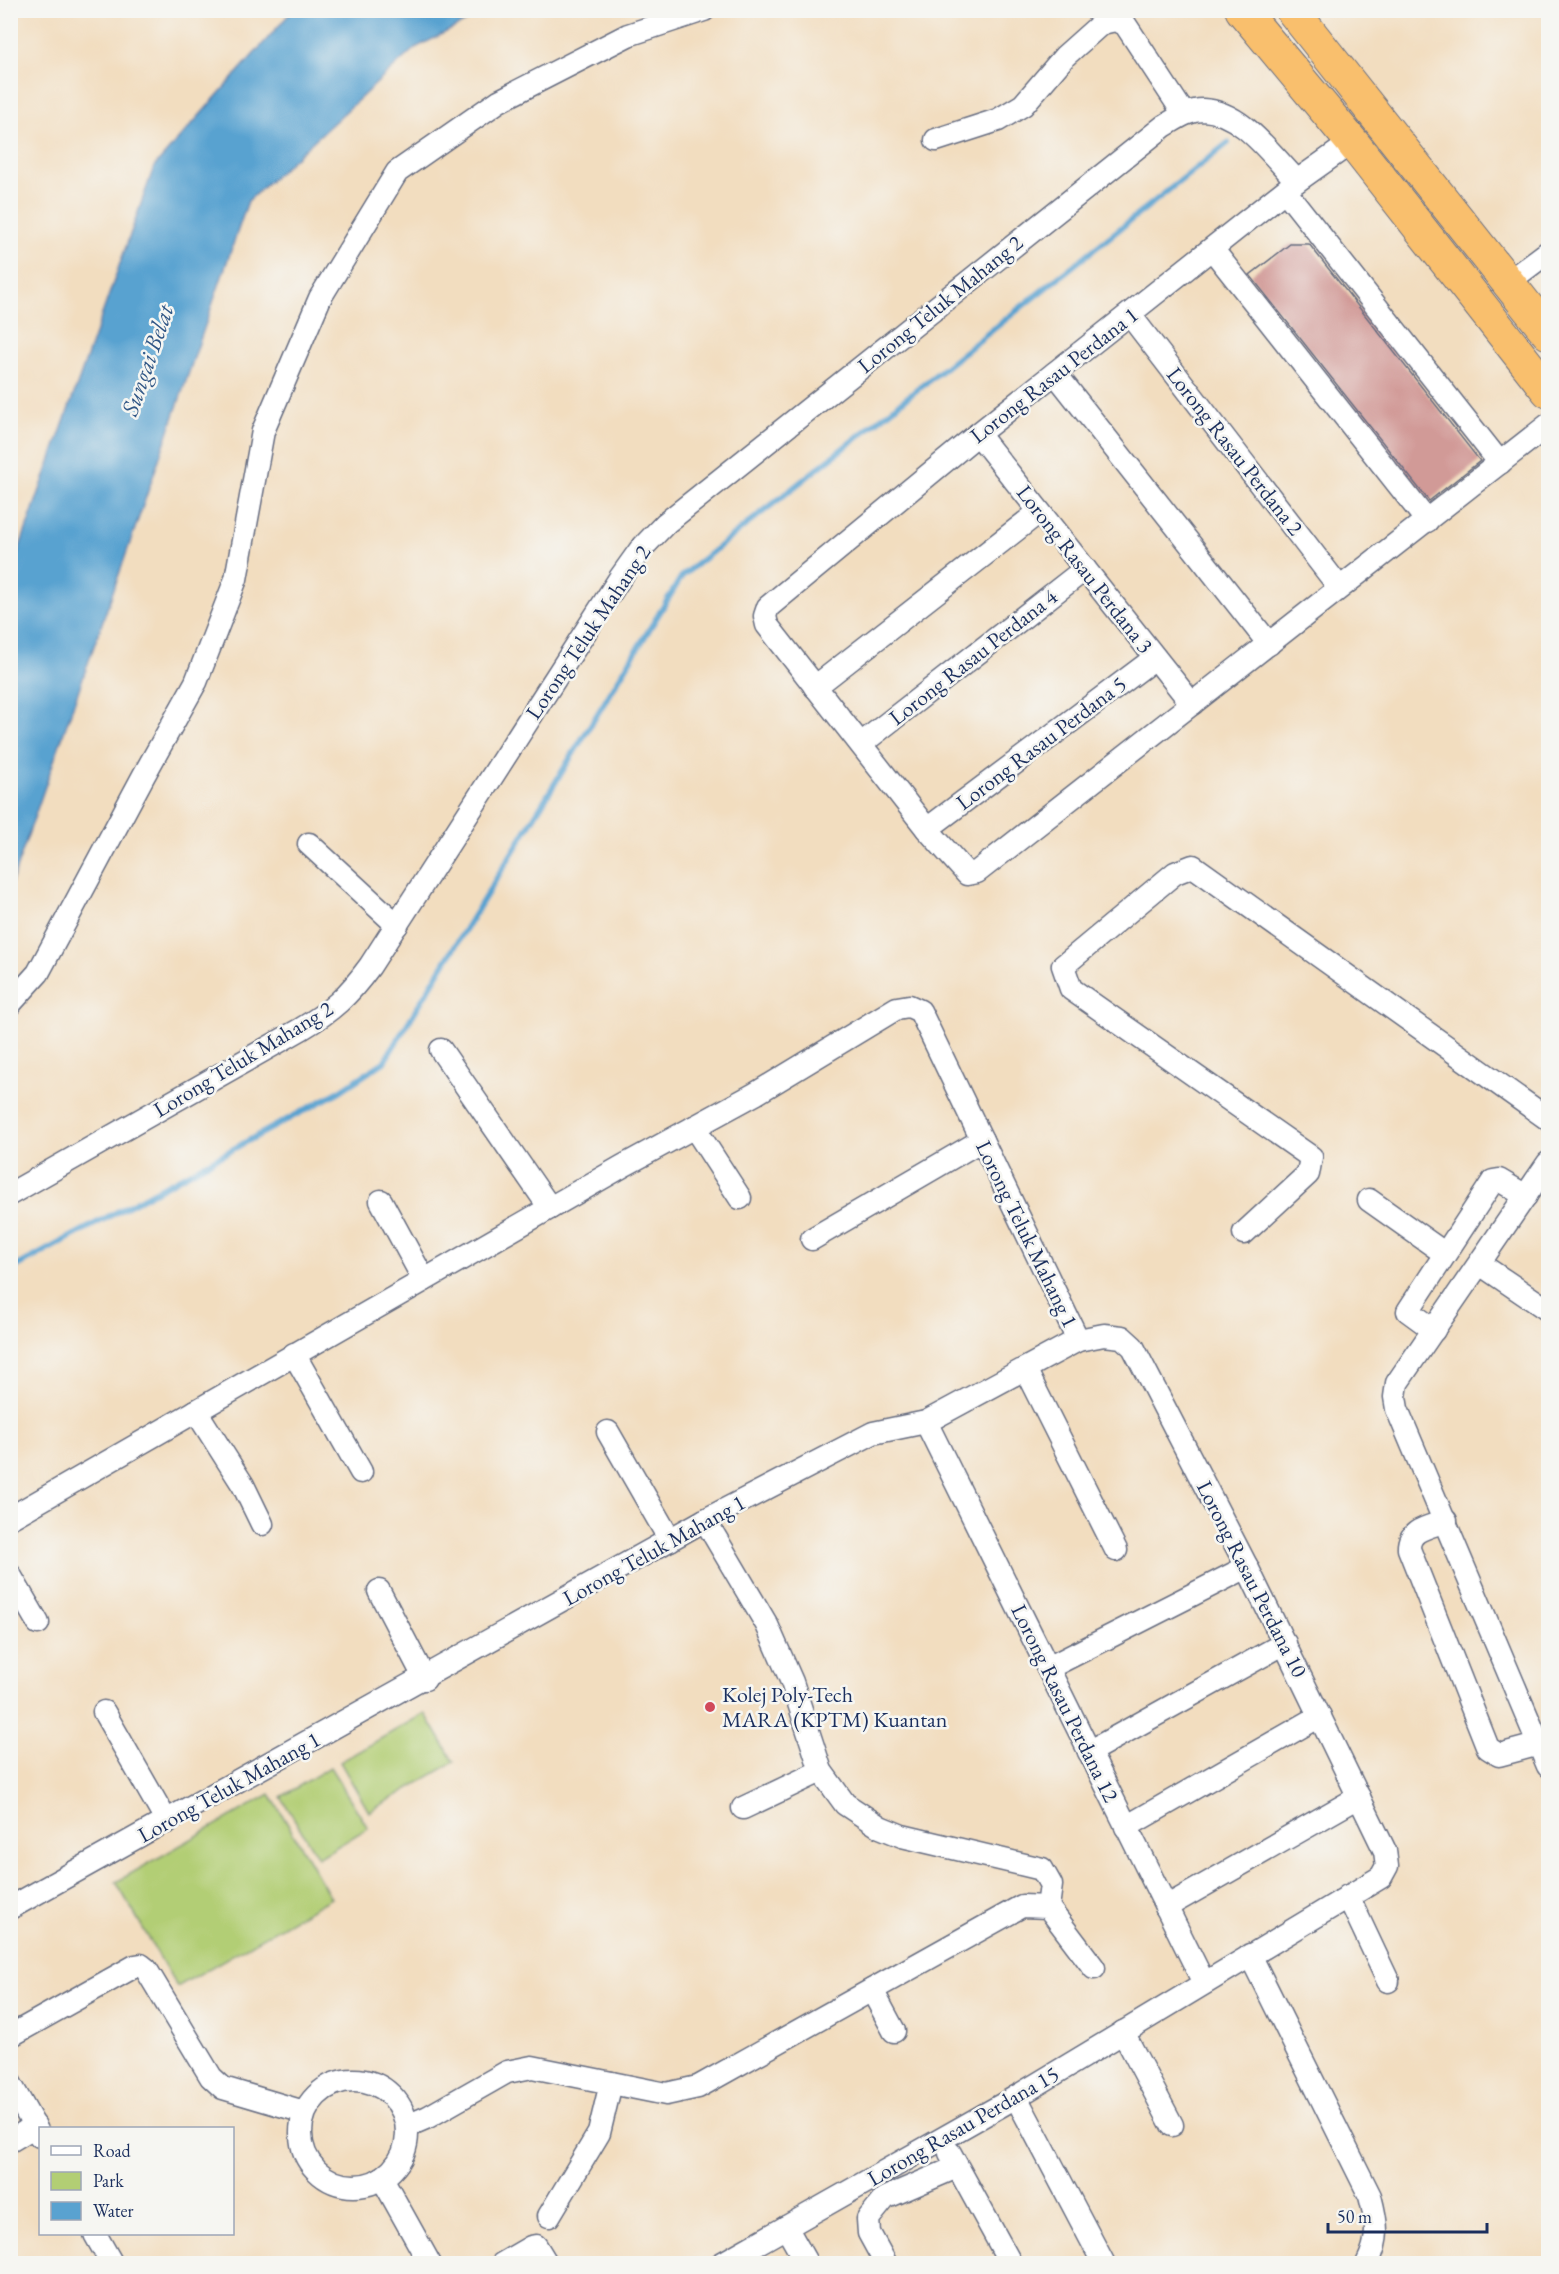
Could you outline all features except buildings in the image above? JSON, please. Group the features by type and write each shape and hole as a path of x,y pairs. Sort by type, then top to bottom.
{"highway":[{"path":"1242,10 1352,142 1548,391"},
{"path":"1292,10 1548,333"}],"street":[{"path":"10,1004 38,973 196,682 236,579 263,431 320,298 397,172 499,102 628,35 704,10"},
{"path":"936,140 998,120 1023,105 1065,56 1111,15 1125,24 1184,114 1203,110 1226,116 1246,129 1500,463"},
{"name":"Lorong Teluk Mahang 2","path":"10,1194 329,1012 351,991 397,925 640,550 666,523 1164,126 1184,114"},
{"name":"Lorong Rasau Perdana 1","path":"815,687 767,625 765,616 768,607 978,434 1352,142"},
{"path":"1213,250 1427,521"},
{"path":"1508,282 1544,256"},
{"name":"Lorong Rasau Perdana 2","path":"1130,315 1340,587"},
{"path":"1055,373 1269,644"},
{"path":"1039,512 815,687 927,829 967,874 977,872 1548,425"},
{"name":"Lorong Rasau Perdana 3","path":"978,434 1192,705"},
{"name":"Lorong Rasau Perdana 4","path":"861,744 1085,569"},
{"name":"Lorong Rasau Perdana 5","path":"927,829 1155,658"},
{"path":"309,844 397,925"},
{"path":"1244,1233 1308,1174 1311,1157 1071,989 1063,966 1175,873 1193,866 1548,1119"},
{"name":"Lorong Teluk Mahang 1","path":"10,1518 550,1208 755,1094 897,1008 909,1006 920,1011 1078,1340 926,1422 873,1433 705,1520 424,1679 10,1908"},
{"path":"441,1050 550,1208"},
{"path":"694,1127 740,1198"},
{"path":"812,1239 982,1140"},
{"path":"1548,1163 1398,1383 1395,1397 1397,1409 1548,1766"},
{"path":"1434,1330 1408,1311 1493,1181 1499,1180 1526,1196"},
{"path":"1369,1200 1444,1253"},
{"path":"381,1201 424,1280"},
{"path":"1480,1264 1548,1310"},
{"name":"Lorong Rasau Perdana 10","path":"1078,1340 1104,1335 1122,1337 1132,1347 1285,1643 1385,1851 1387,1866"},
{"path":"294,1354 361,1472"},
{"path":"1025,1369 1116,1550"},
{"path":"196,1411 243,1485 262,1524"},
{"name":"Lorong Rasau Perdana 12","path":"926,1422 1204,1983"},
{"path":"608,1432 670,1540"},
{"path":"705,1520 767,1625 792,1682 821,1771 845,1804 880,1827 902,1836 1042,1869 1051,1885 1048,1907 1094,1968"},
{"path":"1446,1521 1414,1533 1408,1541 1408,1549 1488,1748 1499,1755 1540,1744"},
{"path":"1048,1668 1247,1567"},
{"path":"10,1575 38,1623"},
{"path":"379,1591 424,1679"},
{"path":"1089,1752 1285,1643"},
{"path":"104,1712 167,1822"},
{"path":"1126,1827 1320,1716"},
{"path":"743,1808 821,1771"},
{"path":"1166,1907 1359,1797"},
{"name":"Lorong Rasau Perdana 15","path":"721,2264 1016,2097 1381,1877 1387,1866"},
{"path":"1348,1896 1388,1981"},
{"path":"407,2126 428,2117 507,2072 532,2067 666,2094 698,2087 1022,1906 1048,1907"},
{"path":"1250,1954 1370,2196 1377,2220 1376,2243 1367,2264"},
{"path":"10,2036 135,1966 141,1965 146,1969 211,2077 223,2088 304,2112"},
{"path":"872,1990 894,2031"},
{"path":"1123,2032 1172,2125"},
{"path":"353,2079 369,2081 383,2087 399,2104 407,2126 407,2141 402,2156 394,2168 382,2178 368,2184 353,2186 338,2184 314,2168 306,2155 301,2141 304,2112 324,2088 338,2082 353,2079"},
{"path":"10,2083 38,2131 10,2141"},
{"path":"549,2216 599,2133 611,2083"},
{"path":"1016,2097 1104,2264"},
{"path":"942,2139 1011,2264"},
{"path":"886,2264 869,2233 868,2219 885,2198 957,2167"},
{"path":"382,2178 430,2264"},
{"path":"786,2227 807,2264"},
{"path":"96,2235 112,2264"},
{"path":"502,2264 531,2247 536,2247 547,2264"}],"green space":[{"path":"425,1713 454,1762 369,1812 340,1762"},
{"path":"330,1767 368,1828 318,1858 281,1797"},
{"path":"270,1794 331,1898 177,1987 116,1882"}],"water":[{"name":"Sungai Belat","path":"292,11 487,11 415,48 248,201 11,884 11,572 154,167"}],"waterway":[{"path":"10,1270 340,1091 384,1062 682,576 1228,143"}],"place":[{"name":"Kolej Poly-Tech MARA (KPTM) Kuantan","path":"710,1707"}]}
